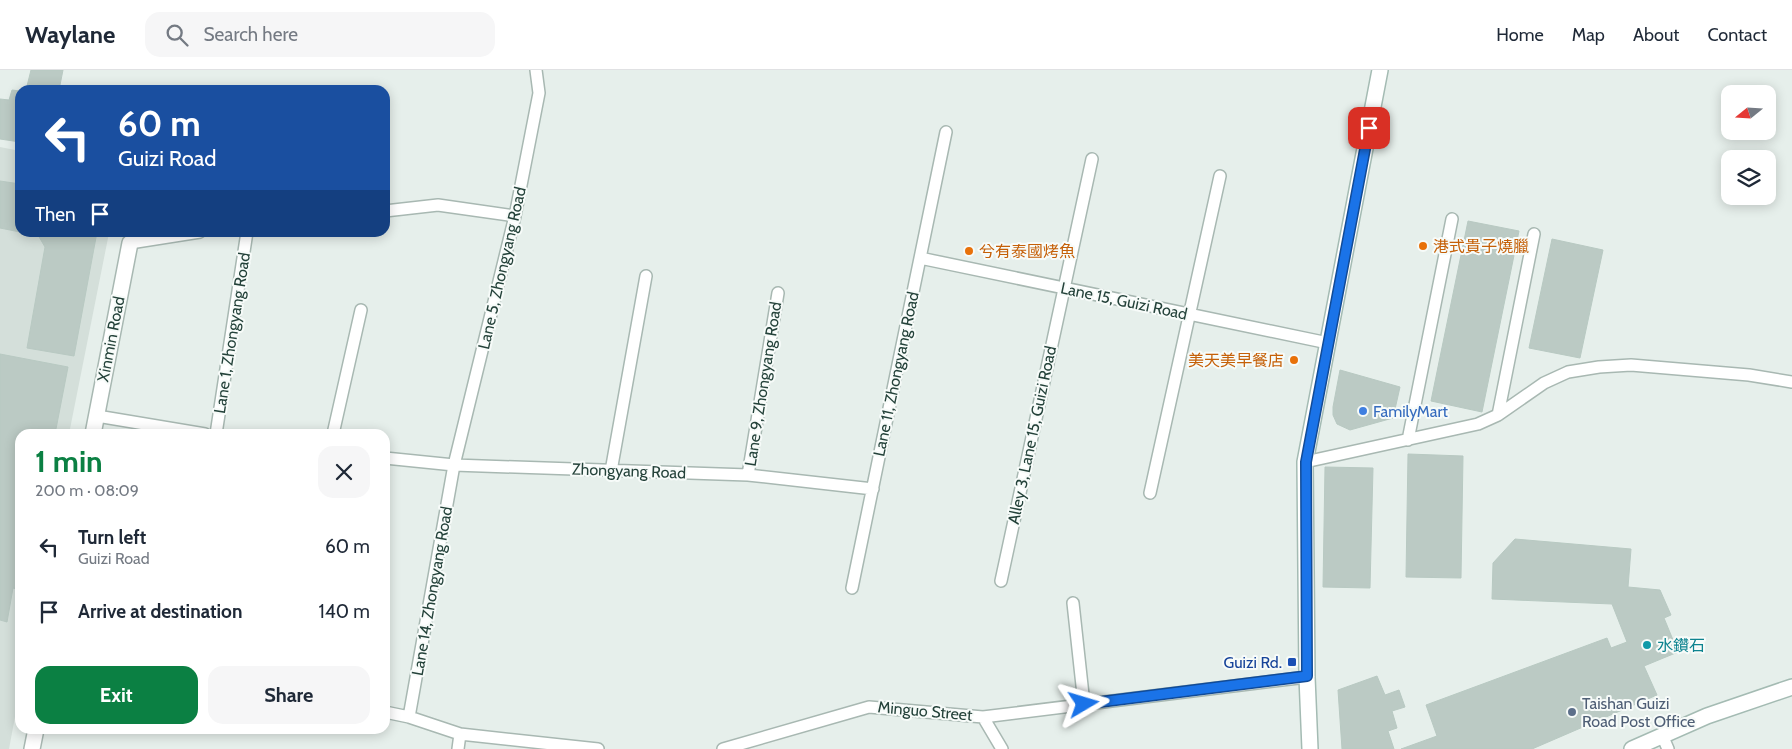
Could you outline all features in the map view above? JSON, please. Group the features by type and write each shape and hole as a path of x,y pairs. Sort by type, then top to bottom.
{"street":[{"path":"1310,749 1307,676 1306,462 1380,70"},
{"name":"Xinmin Road","path":"94,429 130,243"},
{"path":"1632,749 1665,742 1706,716 1792,687"},
{"path":"32,749 35,734"}],"lane":[{"name":"Lane 5, Zhongyang Road","path":"454,465 516,216 539,93 536,70"},
{"name":"Lane 11, Zhongyang Road","path":"852,588 946,132"},
{"name":"Alley 3, Lane 15, Guizi Road","path":"1000,581 1092,159"},
{"path":"1150,493 1220,176"},
{"path":"390,211 438,206 516,216"},
{"path":"1408,440 1452,219"},
{"path":"1498,415 1534,234"},
{"path":"130,243 168,237"},
{"name":"Lane 1, Zhongyang Road","path":"217,429 246,237"},
{"name":"Lane 15, Guizi Road","path":"920,258 1328,343"},
{"path":"611,471 646,276"},
{"name":"Lane 9, Zhongyang Road","path":"748,476 778,293"},
{"path":"334,429 361,310"},
{"path":"1306,462 1478,424 1498,415 1544,383 1568,372 1598,366 1631,365 1749,375 1792,382"},
{"path":"97,416 176,429"},
{"name":"Zhongyang Road","path":"390,459 454,465 748,476 873,489"},
{"name":"Lane 14, Zhongyang Road","path":"409,717 454,465"},
{"path":"1074,603 1084,704"},
{"name":"Minguo Street","path":"723,749 869,707 983,716 1307,676"},
{"path":"390,713 409,717 460,734 598,749"},
{"path":"983,716 1002,749"},
{"path":"458,749 460,734"}],"shaded area":[{"path":"0,147 15,150 15,237 108,237 70,429 15,429 15,717 9,749 0,749"}],"building":[{"path":"31,70 63,70 60,85 27,85"},
{"path":"12,90 15,90 15,141 0,139 0,99 9,100"},
{"path":"0,181 15,183 15,231 0,228"},
{"path":"1468,221 1519,231 1482,412 1431,401"},
{"path":"39,237 96,237 74,356 27,348 45,247"},
{"path":"1552,239 1603,250 1580,358 1529,348"},
{"path":"0,354 68,367 56,429 15,429 15,589 13,588 7,622 0,620"},
{"path":"1340,370 1400,387 1393,418 1350,430 1337,424 1333,415 1333,407"},
{"path":"1408,454 1463,456 1461,578 1406,577"},
{"path":"1325,467 1373,468 1370,588 1323,587"},
{"name":"水鑽石","path":"1515,539 1631,549 1628,587 1660,590 1671,615 1664,618 1678,652 1644,666 1657,695 1532,749 1401,749 1437,736 1426,705 1607,638 1611,648 1627,642 1612,604 1492,599 1493,563"},
{"path":"1377,676 1385,695 1399,690 1405,707 1392,711 1397,728 1388,731 1394,749 1342,749 1338,690"}],"place":[{"name":"港式貴子燒臘","path":"1423,246"},
{"name":"兮有泰國烤魚","path":"969,251"},
{"name":"美天美早餐店","path":"1294,360"},
{"name":"FamilyMart","path":"1363,411"},
{"name":"水鑽石","path":"1647,645"},
{"name":"Guizi Rd.","path":"1292,662"},
{"name":"Taishan Guizi Road Post Office","path":"1572,712"}],"route":[{"path":"1084,704 1307,676 1306,462 1369,128"}]}
